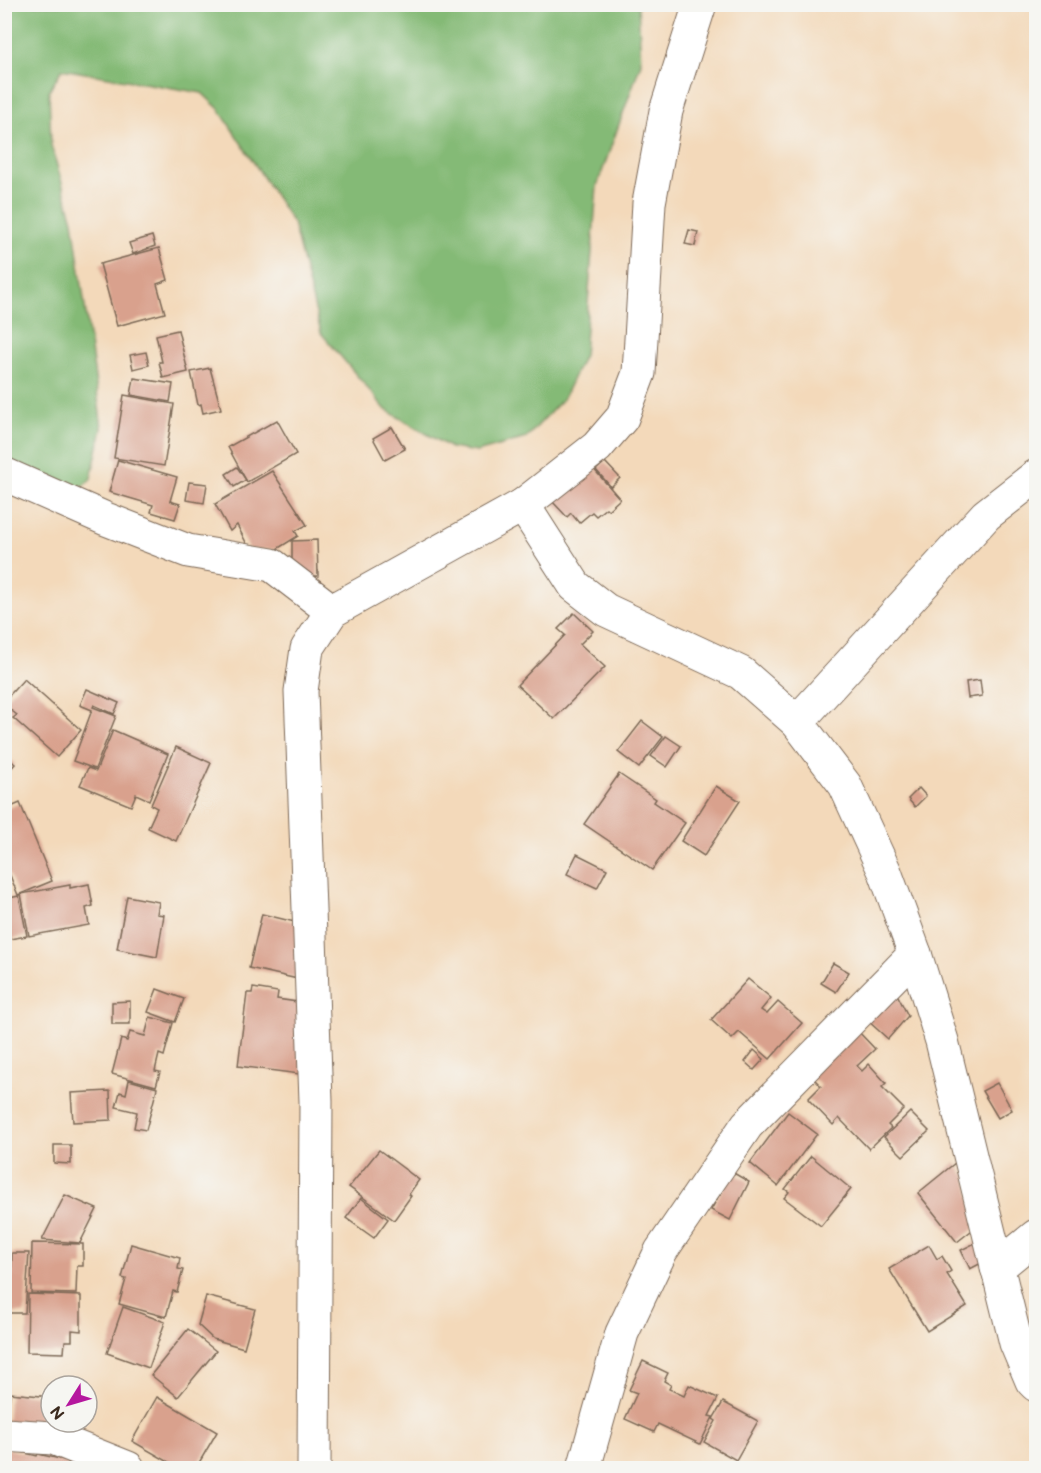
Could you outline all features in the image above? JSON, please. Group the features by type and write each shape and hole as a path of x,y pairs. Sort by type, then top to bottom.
{"street":[{"path":"314,1468 316,1101 301,691 307,649 332,611 523,505 597,447 622,418 639,374 649,203 666,111 700,4"},
{"path":"4,474 106,519 188,550 272,565 332,611"},
{"path":"797,722 986,515 1036,476"},
{"path":"523,505 575,586 606,610 741,673 797,722 844,785 885,872 915,954 942,1041 1016,1343 1032,1381 1036,1385"},
{"path":"584,1468 622,1333 661,1251 747,1125 915,954"},
{"path":"997,1268 1036,1236"},
{"path":"4,1436 54,1438 128,1468"}],"green space":[{"path":"5,5 638,5 641,63 597,186 584,355 563,399 526,438 477,452 451,448 386,410 321,333 293,223 219,109 202,93 62,69 49,91 51,145 73,221 102,428 91,479 61,505 5,487"}],"building":[{"path":"689,230 698,232 695,246 685,244"},
{"path":"152,236 155,246 133,254 129,243"},
{"path":"159,248 168,280 157,284 165,313 117,326 100,264"},
{"path":"178,330 188,372 163,378 156,335"},
{"path":"146,352 149,365 133,369 130,355"},
{"path":"210,368 221,409 203,413 201,404 198,405 191,372"},
{"path":"134,378 173,384 170,402 131,395"},
{"path":"124,395 174,404 164,466 114,458"},
{"path":"277,420 296,454 247,482 228,447"},
{"path":"392,427 405,449 385,460 373,438"},
{"path":"118,460 177,477 170,501 180,504 175,519 151,512 153,505 109,492"},
{"path":"605,462 620,478 611,487 596,470"},
{"path":"591,466 620,499 608,510 606,508 596,516 592,512 579,523 571,513 567,517 552,501"},
{"path":"237,467 246,480 234,487 226,474"},
{"path":"272,471 307,525 295,531 298,536 277,549 250,550 237,525 230,531 215,504"},
{"path":"189,482 207,484 204,503 186,500"},
{"path":"317,540 318,576 292,576 292,541"},
{"path":"574,613 593,631 580,644 605,667 554,719 517,685 565,635 558,629"},
{"path":"24,679 81,730 57,757 13,718 17,715 4,705 4,701"},
{"path":"980,680 982,696 968,698 966,682"},
{"path":"87,689 119,703 114,714 94,705 93,707 116,716 95,769 73,761 92,710 80,705"},
{"path":"642,721 663,737 639,768 618,752"},
{"path":"113,730 168,754 149,800 136,794 131,806 80,785 88,768 96,771"},
{"path":"666,736 681,746 667,767 651,756"},
{"path":"176,747 211,763 176,841 148,828 157,808 151,805"},
{"path":"4,754 15,764 4,776"},
{"path":"619,774 656,799 654,802 685,823 652,870 584,824"},
{"path":"716,786 740,801 704,856 681,841"},
{"path":"919,788 926,796 915,807 908,799"},
{"path":"20,803 52,881 18,895 9,873 4,875 4,810"},
{"path":"577,854 607,869 597,888 567,874"},
{"path":"89,884 93,906 86,908 89,925 29,936 21,894"},
{"path":"19,896 27,936 4,940 4,899"},
{"path":"127,896 159,902 157,914 164,915 157,957 117,949"},
{"path":"262,914 303,924 302,980 249,968"},
{"path":"833,963 849,972 836,992 821,983"},
{"path":"748,979 771,998 761,1010 767,1014 778,1002 802,1023 770,1059 739,1032 732,1039 711,1020"},
{"path":"253,988 278,992 277,999 311,1004 307,1075 238,1066 247,993 252,993"},
{"path":"157,989 184,999 175,1022 148,1012"},
{"path":"895,990 908,1016 888,1039 867,1020"},
{"path":"130,1001 130,1024 112,1024 112,1002"},
{"path":"150,1017 173,1023 164,1056 159,1054 155,1071 160,1072 156,1086 112,1074 121,1039 127,1041 130,1032 145,1036"},
{"path":"856,1029 875,1049 857,1066 862,1071 869,1064 886,1083 882,1087 904,1109 888,1125 891,1128 869,1149 839,1118 833,1125 808,1099 821,1086 810,1075"},
{"path":"754,1050 764,1059 754,1070 745,1062"},
{"path":"129,1080 157,1088 146,1130 134,1128 137,1112 116,1107 120,1092 126,1094"},
{"path":"997,1083 1012,1110 998,1118 982,1091"},
{"path":"110,1091 111,1120 73,1122 71,1093"},
{"path":"788,1112 817,1134 778,1186 750,1163"},
{"path":"910,1112 929,1131 903,1156 884,1137"},
{"path":"54,1145 71,1145 71,1164 54,1163"},
{"path":"379,1150 419,1180 394,1220 349,1187"},
{"path":"811,1156 851,1189 821,1226 784,1198 789,1192 785,1189"},
{"path":"955,1163 967,1178 976,1227 957,1242 918,1193"},
{"path":"732,1172 749,1182 730,1220 711,1210"},
{"path":"65,1195 97,1209 80,1243 42,1240"},
{"path":"361,1198 388,1219 374,1238 346,1218"},
{"path":"987,1237 991,1258 970,1269 961,1250"},
{"path":"32,1243 83,1244 83,1266 77,1266 76,1294 31,1293"},
{"path":"131,1244 180,1258 178,1269 183,1270 177,1292 173,1291 166,1317 119,1304 126,1279 122,1278"},
{"path":"929,1245 937,1259 942,1256 951,1271 947,1274 967,1306 927,1331 889,1269"},
{"path":"12,1253 29,1253 25,1313 8,1313 8,1301 4,1301 4,1282 11,1282"},
{"path":"28,1294 81,1296 81,1331 72,1330 72,1341 65,1341 64,1353 27,1352"},
{"path":"206,1296 255,1309 244,1348 213,1339 198,1325"},
{"path":"123,1307 165,1322 149,1368 107,1353"},
{"path":"188,1329 216,1351 178,1397 151,1375"},
{"path":"643,1361 668,1373 664,1381 671,1385 669,1389 684,1396 689,1385 718,1398 709,1416 713,1417 700,1444 658,1424 654,1432 625,1419 637,1393 629,1390"},
{"path":"10,1393 39,1396 39,1422 7,1422"},
{"path":"157,1397 217,1432 196,1468 179,1468 132,1441"},
{"path":"723,1402 758,1421 736,1460 704,1442 716,1421 713,1419"},
{"path":"4,1448 69,1461 67,1468 4,1468"}]}
